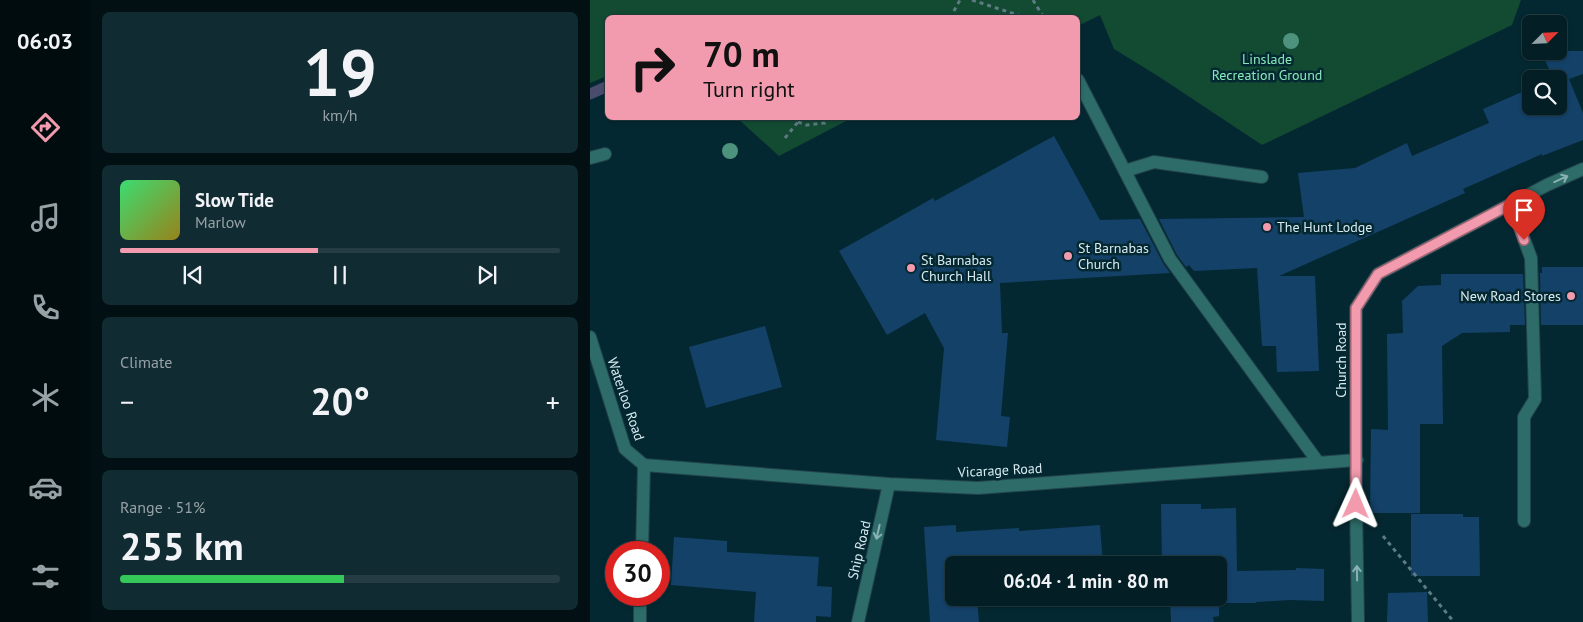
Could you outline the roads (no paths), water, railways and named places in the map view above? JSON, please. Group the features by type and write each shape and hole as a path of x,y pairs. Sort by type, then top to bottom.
{"street":[{"path":"1080,84 1170,259 1318,462"},
{"path":"590,158 605,154"},
{"path":"1125,171 1154,162 1262,177"},
{"name":"Church Road","path":"1358,622 1356,308 1378,274 1547,185 1583,169"},
{"path":"1511,204 1531,258 1535,398 1524,417 1524,521"},
{"name":"Waterloo Road","path":"590,337 625,449 644,465"},
{"name":"Vicarage Road","path":"644,465 889,484 978,488 1357,460"},
{"path":"642,541 644,465"},
{"name":"Ship Road","path":"858,622 889,484"},
{"path":"640,606 640,622"}],"waterway":[{"path":"590,94 605,87"}],"place":[{"name":"The Hunt Lodge","path":"1267,227"},
{"name":"St Barnabas Church","path":"1068,256"},
{"name":"St Barnabas Church Hall","path":"911,268"},
{"name":"New Road Stores","path":"1571,296"}],"park label":[{"name":"Linslade Recreation Ground","path":"1267,68"}]}
